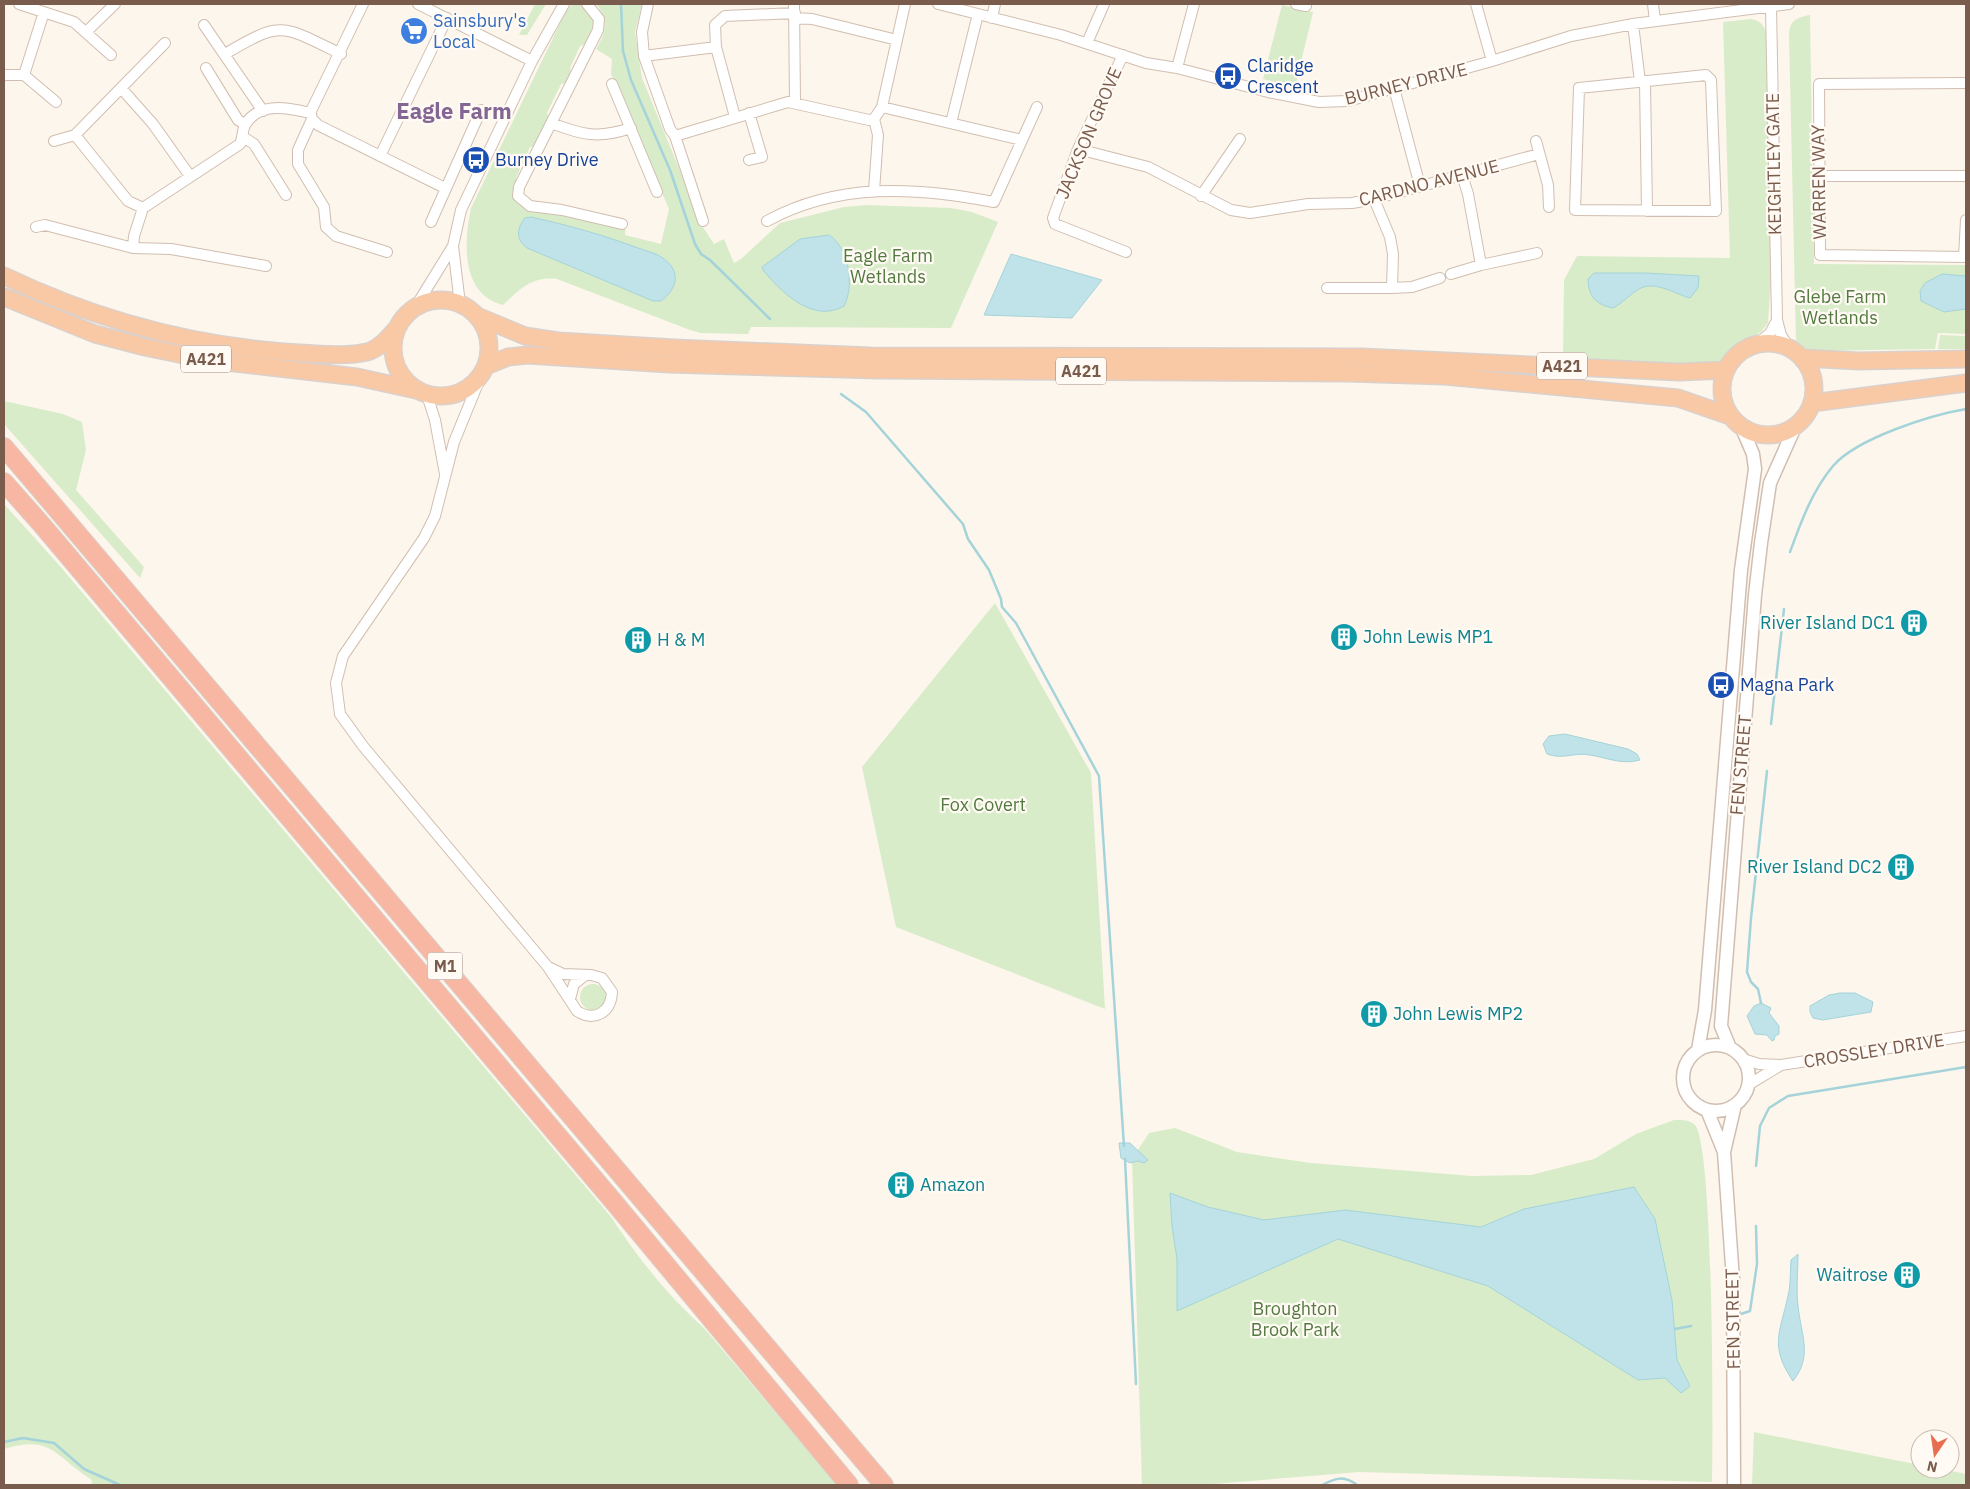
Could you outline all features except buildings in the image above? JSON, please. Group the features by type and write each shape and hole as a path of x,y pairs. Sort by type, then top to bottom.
{"highway":[{"name":"A421","path":"4,276 42,295 99,315 211,343 275,351 341,355 368,352 384,342 396,329"},
{"name":"A421","path":"4,297 95,334 145,347 208,360 348,375 421,392"},
{"path":"445,300 460,304 477,316 485,328 489,340 489,353 483,371 470,387 456,394 442,397 421,392 407,383 398,371 393,357 392,343 396,329 404,316 416,306 430,301 445,300"},
{"name":"A421","path":"477,316 525,336 558,341 674,348 870,356 1362,357 1679,372 1721,371"},
{"path":"1736,421 1723,401 1721,371 1739,354 1757,344 1768,343 1789,348 1810,359 1859,361 1966,359"},
{"name":"A421","path":"483,371 508,357 528,355 669,364 878,370 1445,376 1678,398 1714,409 1754,433 1768,435 1782,433 1795,427"},
{"path":"1810,359 1817,402"},
{"path":"1795,427 1817,402 1966,383"},
{"name":"M1","path":"4,447 884,1485"},
{"name":"M1","path":"4,482 613,1201 849,1485"}],"street":[{"path":"19,4 74,22 111,54"},
{"path":"86,32 115,4"},
{"path":"363,4 311,116 298,150 298,164 324,207 326,227 336,236 387,252"},
{"path":"418,4 532,61"},
{"path":"416,306 453,246 461,210 532,61 564,4"},
{"path":"587,4 599,19 598,30 520,187 518,196 530,206 562,210 622,224"},
{"path":"648,4 642,32 644,56 703,221"},
{"path":"874,191 878,135 874,119 882,106 906,4"},
{"name":"BURNEY DRIVE","path":"938,4 1087,43 1146,63 1177,68 1268,92 1319,102 1348,101 1492,61 1571,36 1632,24 1789,4"},
{"path":"992,18 995,4"},
{"path":"1087,43 1104,4"},
{"path":"1177,68 1194,4"},
{"path":"1476,4 1492,61"},
{"path":"1653,4 1655,22"},
{"name":"KEIGHTLEY GATE","path":"1771,7 1777,320 1781,335 1789,348"},
{"path":"24,75 44,12"},
{"path":"735,117 716,47 715,25 725,16 795,12 812,19 897,40"},
{"path":"795,12 795,102"},
{"path":"952,123 978,14"},
{"path":"380,156 446,18"},
{"path":"1632,24 1642,82 1647,211"},
{"path":"204,25 263,111"},
{"path":"225,54 261,33 279,30 296,32 341,54"},
{"path":"54,141 75,134 165,43"},
{"path":"644,56 716,47"},
{"name":"JACKSON GROVE","path":"1123,55 1078,149 1053,218 1055,224 1126,252"},
{"path":"206,68 238,120 246,124"},
{"path":"4,75 24,75 56,102"},
{"path":"1706,75 1711,80 1716,211 1575,210 1579,88 1642,82 1706,75"},
{"name":"WARREN WAY","path":"1966,83 1819,84 1820,255 1965,257 1966,220"},
{"path":"612,84 657,192"},
{"path":"121,88 153,124 190,176"},
{"path":"1394,88 1420,186"},
{"path":"674,136 749,113 795,102 868,120 874,119"},
{"path":"882,106 1022,140"},
{"path":"767,221 785,211 816,200 874,191 914,189 994,202 1037,106"},
{"path":"133,248 135,229 143,208 240,144 246,124 263,111 282,107 311,116 318,125 445,188"},
{"path":"431,222 481,110"},
{"path":"749,113 762,157 749,160"},
{"path":"551,123 582,135 609,135 631,128"},
{"path":"75,134 128,201 143,208"},
{"path":"243,137 254,144 286,194"},
{"path":"1202,196 1240,139"},
{"path":"1536,141 1548,185 1549,206"},
{"name":"CARDNO AVENUE","path":"1078,149 1148,167 1231,210 1250,213 1308,204 1352,203 1374,199 1539,154"},
{"path":"1462,175 1468,194 1481,264"},
{"path":"1819,176 1966,176"},
{"path":"1374,199 1390,237 1393,254 1392,288"},
{"path":"36,226 45,225 133,248 171,248 266,266"},
{"path":"453,246 460,304"},
{"path":"1451,274 1481,264 1537,253"},
{"path":"1327,288 1412,287 1440,278"},
{"path":"1757,344 1770,333 1777,320"},
{"path":"483,371 454,442 435,516 424,538 343,656 336,683 340,714 363,746 548,967 577,1011 588,1016 602,1013 609,1005 612,992 606,981 595,975 563,974 548,967"},
{"path":"421,392 435,420 445,475"},
{"name":"FEN STREET","path":"1698,1050 1705,1010 1741,570 1755,469 1753,454 1736,421"},
{"name":"FEN STREET","path":"1730,1048 1721,1026 1755,595 1770,483 1795,427"},
{"path":"570,999 574,984 584,976"},
{"name":"CROSSLEY DRIVE","path":"1781,1065 1966,1036"},
{"path":"1743,1059 1749,1076 1748,1085 1741,1100 1735,1105 1717,1111 1707,1110 1689,1097 1683,1080 1686,1063 1698,1050 1708,1046 1720,1045 1730,1048 1743,1059 1759,1064 1781,1065"},
{"path":"1748,1085 1781,1065"},
{"name":"FEN STREET","path":"1734,1485 1734,1316 1724,1152 1735,1105"},
{"name":"FEN STREET","path":"1707,1110 1724,1152"}],"green space":[{"path":"535,4 546,4 527,35 519,35"},
{"name":"Eagle Farm Wetlands","path":"573,4 582,4 595,21 593,32 585,44 580,46 570,68 571,72 565,83 561,84 547,113 549,120 535,146 530,147 516,178 518,183 513,198 579,209 626,221 625,235 661,244 669,209 611,74 612,59 596,49 605,26 603,15 596,4 642,4 635,32 642,78 703,227 714,244 724,239 734,263 741,259 780,223 844,207 867,205 951,208 972,212 998,222 951,328 751,327 748,334 701,333 557,279 533,282 521,289 503,305 489,299 479,290 472,278 468,265 467,236 471,208 567,9"},
{"path":"1282,5 1313,12 1295,87 1263,79"},
{"name":"Glebe Farm Wetlands","path":"1810,15 1814,264 1966,265 1966,334 1938,333 1935,349 1810,351 1796,342 1789,35 1792,23 1795,20"},
{"path":"1751,19 1761,23 1766,33 1772,261 1768,323 1761,332 1736,346 1719,367 1563,359 1564,280 1577,256 1730,258 1723,22"},
{"path":"1940,335 1966,336 1966,349 1938,349"},
{"path":"4,401 63,414 82,422 86,450 76,490 144,567 140,578 4,424"},
{"path":"4,504 59,565 611,1217 654,1275 704,1328 837,1485 91,1485 92,1480 61,1456 43,1446 33,1444 20,1445 4,1449"},
{"name":"Fox Covert","path":"995,603 1091,773 1105,1009 896,927 862,767"},
{"path":"593,984 602,988 606,997 602,1006 593,1010 584,1006 580,997 584,988"},
{"name":"Broughton Brook Park","path":"1674,1120 1688,1121 1695,1125 1701,1145 1706,1184 1711,1294 1712,1482 1359,1472 1201,1485 1142,1485 1132,1159 1149,1133 1175,1128 1237,1152 1311,1163 1472,1176 1531,1175 1594,1159 1636,1134"},
{"path":"1754,1432 1910,1463 1910,1479 1960,1479 1960,1473 1966,1474 1966,1485 1752,1485"}],"water":[{"path":"531,217 599,235 657,255 669,263 673,269 675,275 674,286 661,301 653,301 527,248 520,241 518,233 525,218"},
{"path":"829,235 836,241 845,258 848,268 849,288 844,306 832,311 821,311 809,308 788,296 770,279 762,267 800,239"},
{"path":"1011,254 1102,280 1072,318 984,315"},
{"path":"1594,273 1699,276 1698,288 1690,298 1658,287 1645,287 1639,289 1613,308 1602,305 1594,299 1588,285 1588,279"},
{"path":"1942,274 1966,276 1966,309 1944,312 1921,301 1920,291 1925,283"},
{"path":"1565,734 1628,749 1637,754 1640,760 1621,761 1584,754 1553,756 1547,754 1543,744 1549,736"},
{"path":"1855,993 1873,1002 1871,1012 1823,1020 1813,1018 1810,1006 1829,995"},
{"path":"1761,1003 1771,1008 1769,1013 1779,1026 1779,1034 1772,1041 1767,1035 1755,1034 1747,1016 1754,1006"},
{"path":"1119,1143 1130,1143 1148,1160 1144,1163 1138,1161 1130,1163 1121,1158"},
{"path":"1634,1187 1655,1219 1672,1300 1677,1360 1690,1386 1681,1393 1665,1378 1638,1380 1488,1286 1338,1239 1177,1311 1177,1259 1170,1193 1208,1207 1264,1220 1345,1210 1481,1227 1524,1209"},
{"path":"1798,1254 1797,1300 1804,1354 1803,1363 1793,1381 1781,1358 1778,1339 1789,1291 1791,1260"}],"waterway":[{"path":"621,4 623,51 631,80 670,170 695,244 701,254 710,260 770,319"},
{"path":"841,394 866,412 963,524 968,539 989,570 1001,599 1002,607 1016,623 1099,776 1124,1146"},
{"path":"1790,552 1813,496 1833,466 1844,456 1859,446 1895,429 1934,416 1966,409"},
{"path":"1771,724 1784,609"},
{"path":"1761,1003 1758,989 1751,982 1747,972 1767,771"},
{"path":"1756,1166 1760,1126 1769,1108 1788,1096 1966,1067"},
{"path":"1125,1159 1136,1384"},
{"path":"1738,1315 1750,1311 1757,1264 1756,1226"},
{"path":"1675,1329 1691,1326"},
{"path":"4,1442 23,1438 54,1443 84,1469 120,1485"},
{"path":"1322,1485 1340,1479 1348,1480 1357,1485"}],"place":[{"name":"Sainsbury's Local","path":"414,31"},
{"name":"Claridge Crescent","path":"1228,76"},
{"name":"Burney Drive","path":"476,160"},
{"name":"River Island DC1","path":"1914,623"},
{"name":"John Lewis MP1","path":"1344,637"},
{"name":"H & M","path":"638,640"},
{"name":"Magna Park","path":"1721,685"},
{"name":"River Island DC2","path":"1901,867"},
{"name":"John Lewis MP2","path":"1374,1014"},
{"name":"Amazon","path":"901,1185"},
{"name":"Waitrose","path":"1907,1275"}],"district":[{"name":"Eagle Farm","path":"454,111"}]}
